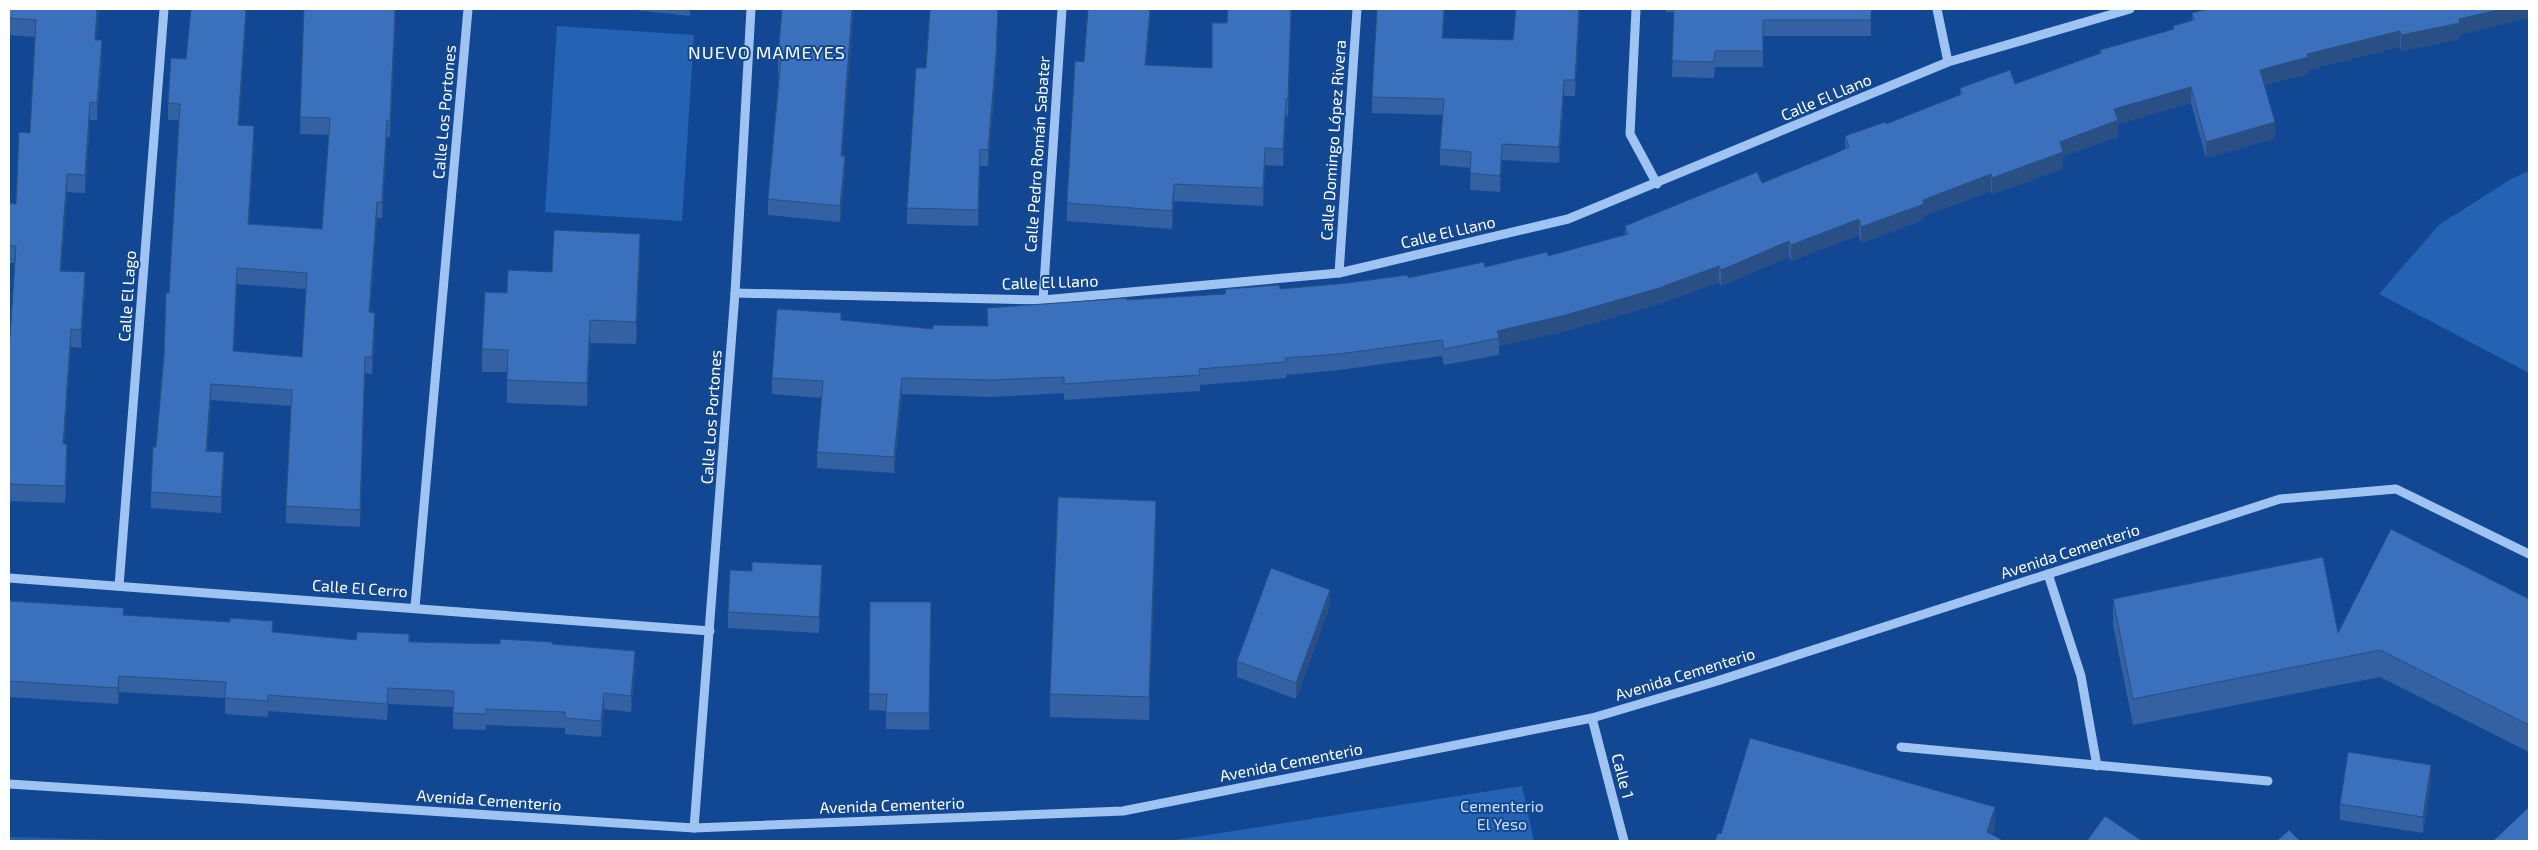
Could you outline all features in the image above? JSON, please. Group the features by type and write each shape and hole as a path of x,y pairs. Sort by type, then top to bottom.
{"street":[{"name":"Calle El Lago","path":"119,586 164,9"},
{"name":"Calle Los Portones","path":"415,607 468,9"},
{"name":"Calle Los Portones","path":"694,828 735,293 752,9"},
{"name":"Calle Pedro Román Sabater","path":"1043,300 1062,9"},
{"name":"Calle Domingo López Rivera","path":"1340,273 1357,9"},
{"path":"1636,9 1630,134 1657,184"},
{"path":"1937,9 1948,62"},
{"name":"Calle El Llano","path":"735,293 1043,300 1340,273 1568,219 1657,184 1948,62 2130,9"},
{"name":"Avenida Cementerio","path":"9,784 694,828 1123,811 1592,718 1714,682 2280,499 2396,488 2529,554"},
{"path":"2048,574 2081,676 2097,766"},
{"name":"Calle El Cerro","path":"9,578 415,607 710,631"},
{"name":"Calle 1","path":"1592,718 1624,841"},
{"path":"1901,747 2268,781"}],"green space":[{"path":"557,26 694,35 682,221 545,212"},
{"path":"2529,171 2529,373 2379,294 2439,225 2511,179"},
{"name":"Cementerio El Yeso","path":"1522,786 1534,841 1169,841"},
{"path":"9,837 145,841 9,841"}],"building":[{"path":"9,9 97,9 95,40 102,40 97,103 90,102 85,175 67,174 60,271 85,272 81,330 71,329 63,444 67,444 65,486 9,484 9,353 16,246 9,245 9,203 16,204 19,132 30,133 36,20 9,18"},
{"path":"191,9 246,9 238,125 254,126 248,224 322,229 330,118 300,117 304,9 395,9 390,121 387,120 382,202 377,202 369,312 375,313 372,357 365,357 360,510 286,506 292,390 211,384 206,451 224,452 221,497 151,492 153,447 156,447 164,356 166,293 169,293 180,104 168,103 171,58 186,59","holes":["237,268 307,273 302,357 233,351"]},
{"path":"782,9 852,9 841,156 845,156 840,206 768,199 781,58 778,58"},
{"path":"930,9 998,9 988,150 980,149 978,210 907,208 916,68 926,68"},
{"path":"1088,9 1150,9 1145,65 1212,68 1212,23 1227,23 1228,9 1291,9 1288,99 1286,99 1283,149 1265,148 1263,188 1174,184 1172,211 1067,203 1075,61 1084,62"},
{"path":"1377,9 1444,9 1442,38 1513,40 1516,9 1579,9 1575,80 1564,80 1559,147 1502,144 1500,176 1470,173 1471,152 1440,149 1444,99 1372,97"},
{"path":"1674,9 1871,9 1871,20 1763,20 1763,51 1715,51 1714,62 1672,61"},
{"path":"2208,9 2502,9 2459,19 2460,23 2401,35 2400,31 2307,54 2308,57 2260,70 2275,122 2206,142 2191,87 2114,109 2118,120 2060,142 2063,152 1992,178 1991,174 1923,200 1924,204 1861,227 1859,219 1791,245 1789,241 1721,270 1719,266 1656,289 1562,316 1497,331 1499,338 1444,349 1442,340 1339,354 1285,358 1286,362 1199,369 1200,375 1064,384 1064,377 991,380 902,378 894,457 817,452 823,381 772,378 777,309 841,313 841,320 933,329 933,325 988,326 987,308 1127,298 1127,300 1225,294 1226,289 1279,285 1280,289 1408,275 1408,278 1484,262 1485,267 1547,252 1548,256 1628,234 1625,226 1757,172 1762,183 1834,154 1849,147 1845,136 1885,122 1886,124 1962,94 1960,88 2010,70 2015,84 2101,53 2100,50 2174,29 2173,26 2194,20 2192,13"},
{"path":"554,230 640,234 636,322 590,320 587,383 507,380 508,350 482,349 485,292 507,293 508,270 552,272"},
{"path":"1058,497 1156,501 1149,697 1050,694"},
{"path":"2391,529 2529,599 2529,725 2380,650 2133,699 2113,599 2323,557 2338,633"},
{"path":"752,562 822,565 819,617 728,612 730,570 752,571"},
{"path":"1271,568 1330,590 1296,683 1237,661"},
{"path":"9,601 124,608 123,615 230,622 230,618 273,621 272,632 356,640 357,632 409,634 409,642 500,644 500,639 552,642 552,644 635,651 631,696 604,693 601,721 565,718 565,712 486,709 486,714 453,713 454,691 388,688 387,704 268,695 268,701 225,698 226,682 119,676 118,688 9,681"},
{"path":"870,602 931,602 929,713 886,713 887,694 869,694"},
{"path":"1750,738 1995,807 1987,832 2004,841 1715,841 1718,833 1721,834"},
{"path":"2348,752 2431,765 2423,817 2340,804"},
{"path":"2529,807 2529,841 2493,841"},
{"path":"2105,816 2142,841 2087,841"},
{"path":"2289,830 2300,841 2277,841"}],"district":[{"name":"NUEVO MAMEYES","path":"767,53"}]}
